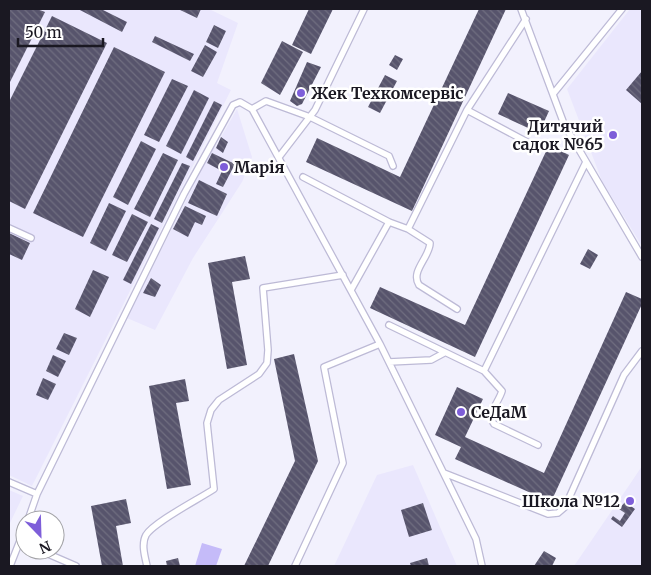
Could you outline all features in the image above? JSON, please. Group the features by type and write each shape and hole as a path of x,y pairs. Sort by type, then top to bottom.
{"lane":[{"path":"279,157 310,117 364,9"},
{"path":"521,9 564,124 642,257"},
{"path":"553,94 622,9"},
{"path":"408,229 467,110 526,19"},
{"path":"252,109 266,101 310,117 389,156 393,166"},
{"path":"31,510 37,494 198,166 233,105 240,102 252,109 380,344 476,538 482,566"},
{"path":"467,110 530,142"},
{"path":"484,371 586,162"},
{"path":"303,177 389,222 408,229 430,243 430,248 416,275 416,280 419,285 457,309"},
{"path":"351,290 389,222"},
{"path":"9,228 31,238"},
{"path":"147,566 143,547 145,536 154,527 214,489 207,423 211,410 220,400 259,374 267,363 263,288 343,275"},
{"path":"389,325 484,371 502,391 491,415 491,420 494,424 538,445"},
{"path":"295,566 343,463 324,367 380,344"},
{"path":"444,473 548,514 558,513 565,507 624,375 642,351"},
{"path":"389,362 431,360 444,353"},
{"path":"9,482 37,494"},
{"path":"62,560 76,566"}],"shaded area":[{"path":"9,9 209,9 238,23 217,83 231,90 32,486 9,475"},
{"name":"Дитячий садок №65","path":"630,9 642,9 642,246 602,181 567,89"},
{"path":"237,109 252,157 242,182 193,258 155,330 127,318 213,147 215,148"},
{"path":"413,465 457,566 334,566 377,475"},
{"name":"Школа №12","path":"642,466 642,566 574,566 630,484"},
{"path":"9,490 23,496 9,525"},
{"path":"202,543 222,549 216,566 195,566"}],"building":[{"path":"9,9 37,9 45,12 9,84"},
{"path":"78,9 101,9 127,22 122,32"},
{"path":"178,9 201,9 197,18"},
{"path":"309,9 333,9 311,54 292,45"},
{"path":"479,9 506,9 412,211 306,162 317,138 400,177"},
{"path":"52,16 107,43 25,209 9,201 9,102"},
{"path":"214,25 226,31 218,48 206,42"},
{"path":"155,36 194,54 190,61 152,42"},
{"path":"282,41 303,52 280,95 261,83"},
{"path":"205,45 217,52 203,77 191,71"},
{"path":"114,47 165,72 83,237 33,213"},
{"path":"395,55 403,59 397,70 389,65"},
{"name":"Жек Техкомсервіс","path":"307,62 321,67 302,104 297,106 290,101"},
{"path":"642,71 642,104 626,90"},
{"path":"385,75 397,81 380,113 368,107"},
{"path":"172,79 188,86 159,142 144,135"},
{"path":"194,90 209,98 181,154 166,146"},
{"path":"508,93 549,111 539,133 498,114"},
{"path":"214,101 222,105 193,161 186,157"},
{"path":"221,137 228,142 223,153 216,148"},
{"path":"141,141 156,149 128,205 113,197"},
{"path":"549,145 569,155 475,357 370,308 380,287 465,325"},
{"path":"163,153 178,160 150,217 134,209"},
{"name":"Марія","path":"212,153 235,164 223,187 216,184 222,171 207,163"},
{"path":"182,163 190,166 162,223 154,219"},
{"path":"199,180 227,194 217,216 188,203"},
{"path":"109,203 126,211 106,251 90,243"},
{"path":"185,206 206,216 202,225 195,222 188,237 173,229"},
{"path":"132,214 148,222 127,262 112,255"},
{"path":"151,224 159,228 131,284 123,280"},
{"path":"9,233 30,243 22,260 9,254"},
{"path":"588,249 598,255 590,269 580,264"},
{"path":"245,256 250,279 232,282 247,365 227,369 208,263"},
{"path":"93,270 109,277 90,317 75,309"},
{"path":"151,278 161,285 155,297 143,293"},
{"path":"626,292 642,299 642,304 551,502 455,459 461,447 435,435 457,387 483,399 465,437 544,473"},
{"path":"64,333 77,338 69,355 56,349"},
{"path":"294,354 318,461 268,566 244,566 295,461 274,359"},
{"path":"53,355 66,361 58,377 46,371"},
{"path":"43,378 56,384 48,400 36,395"},
{"path":"185,379 189,401 176,403 191,485 167,489 149,386"},
{"path":"126,499 131,523 116,526 123,566 102,566 91,506"},
{"path":"625,502 635,509 622,527 611,519 613,516 620,521 625,513 619,509"},
{"path":"423,503 432,530 409,537 401,510"},
{"path":"544,551 556,558 552,566 534,566"},
{"path":"178,558 180,566 167,566 166,561"},
{"path":"427,558 429,566 411,566 410,563"}],"place":[{"name":"Жек Техкомсервіс","path":"301,93"},
{"name":"Дитячий садок №65","path":"613,135"},
{"name":"Марія","path":"224,167"},
{"name":"СеДаМ","path":"461,412"},
{"name":"Школа №12","path":"630,501"}]}
